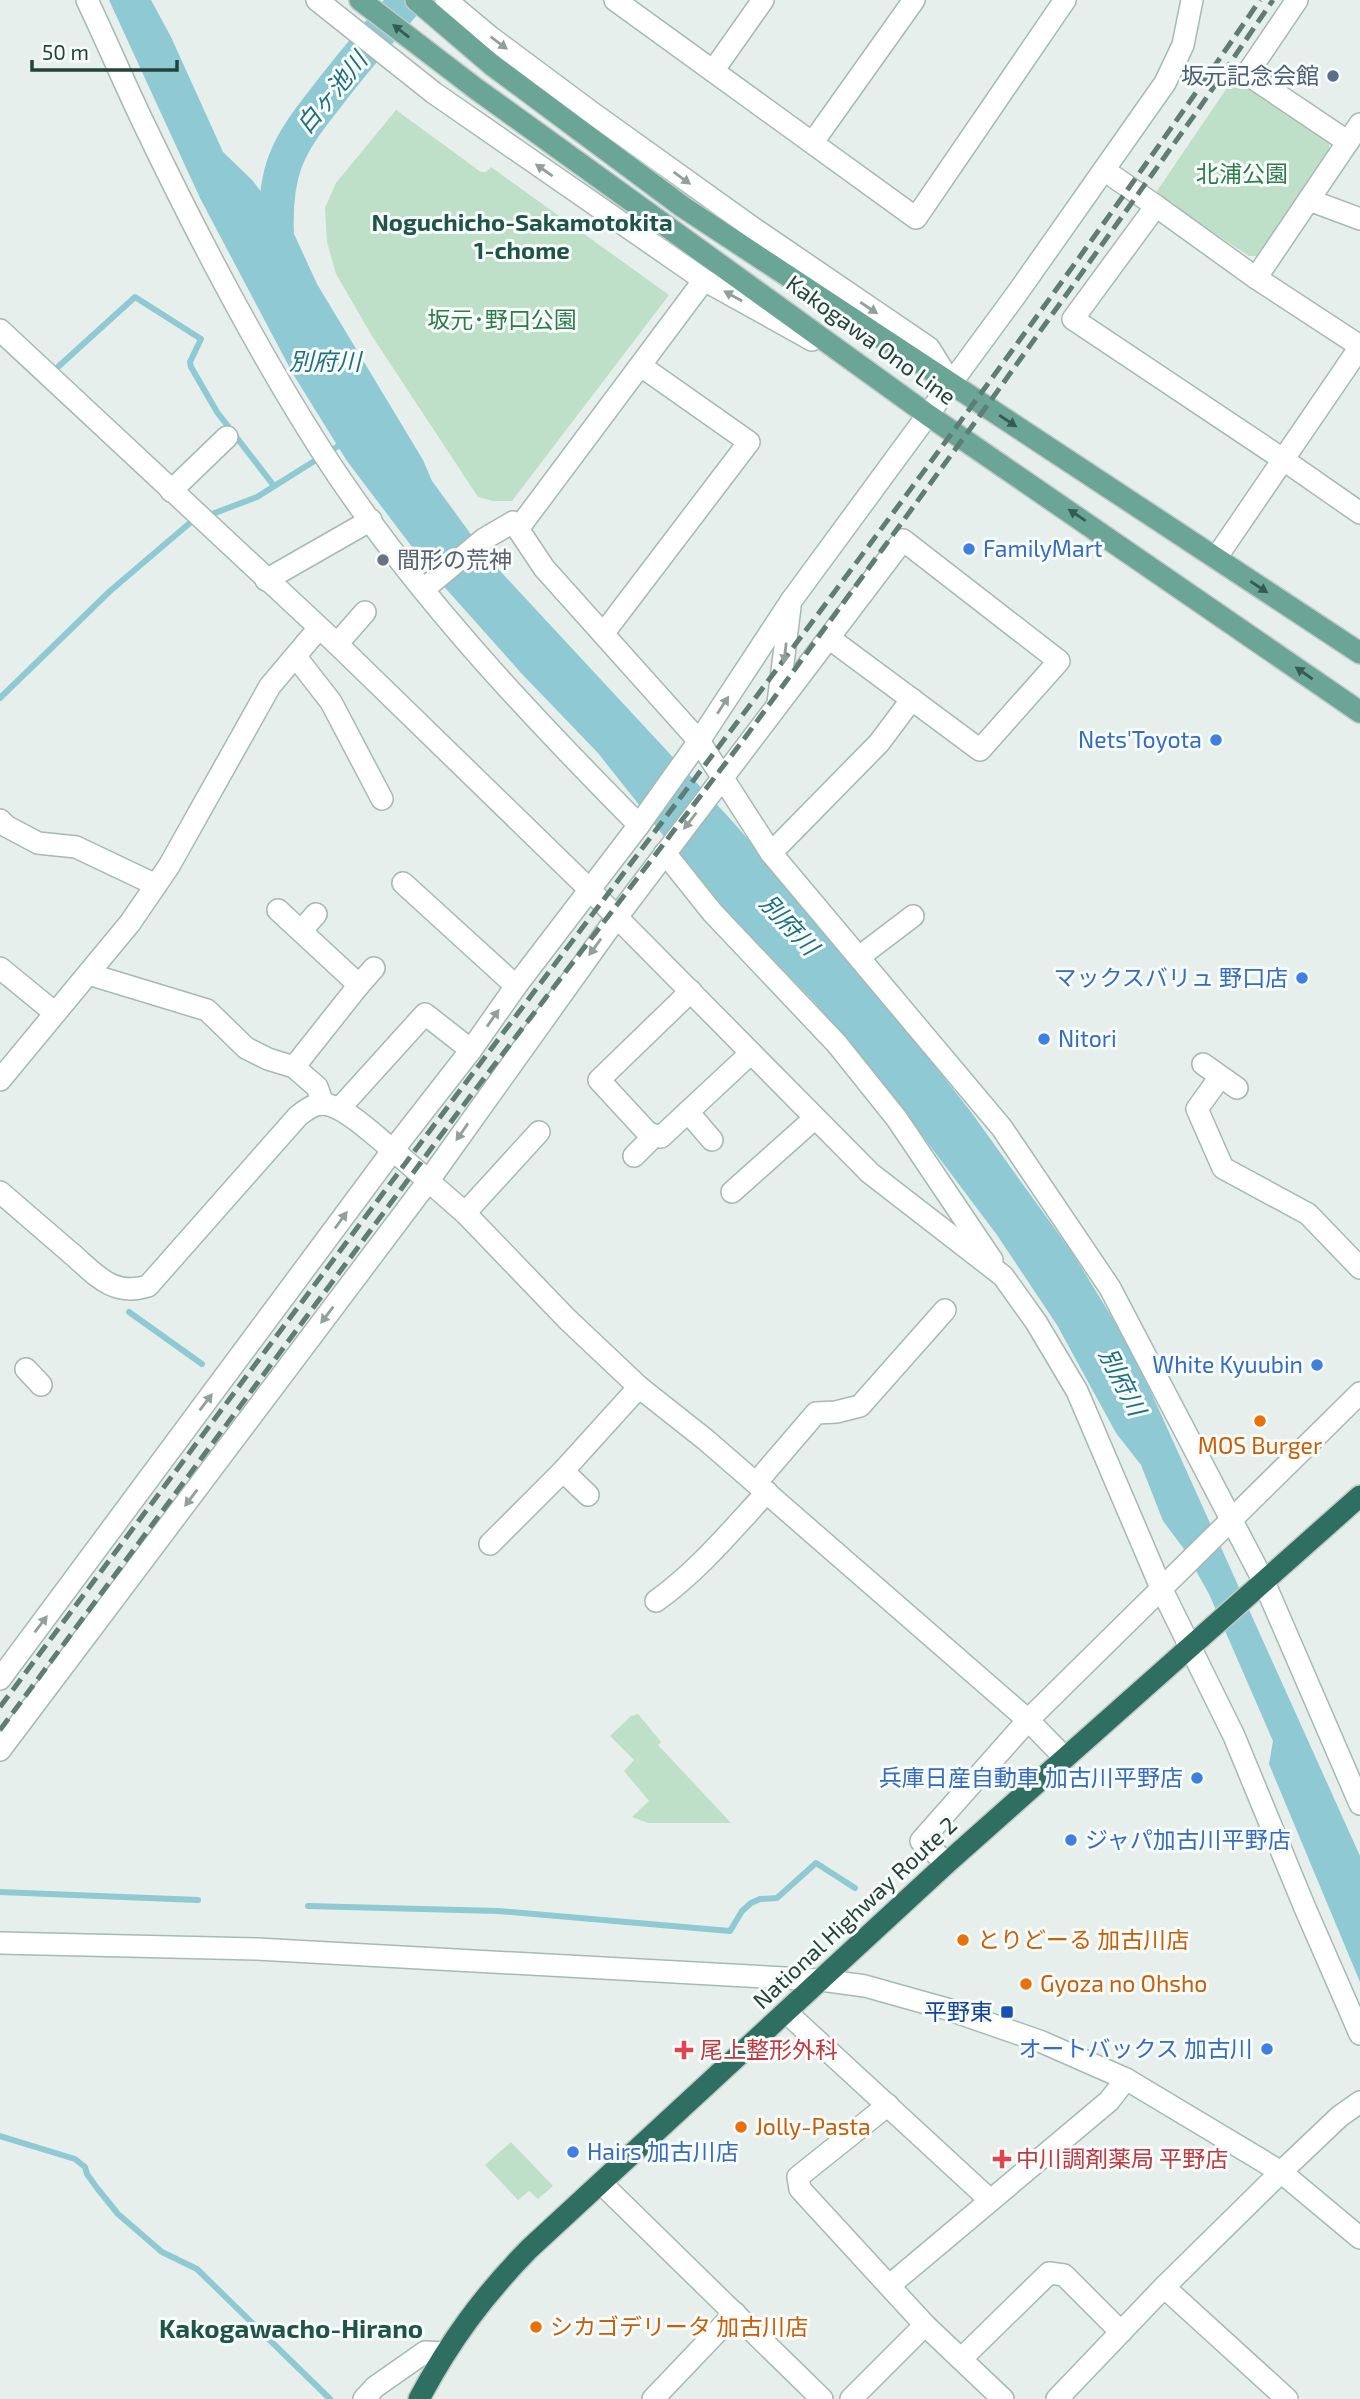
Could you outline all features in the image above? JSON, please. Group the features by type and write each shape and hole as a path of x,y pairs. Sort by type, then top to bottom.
{"highway":[{"name":"National Highway Route 2","path":"419,2399 444,2353 502,2277 947,1863 1360,1496"}],"main road":[{"name":"Kakogawa Ono Line","path":"360,0 475,88 928,415 1360,712"},
{"name":"Kakogawa Ono Line","path":"416,0 492,65 683,207 1360,653"}],"street":[{"path":"87,0 142,120 231,294 281,385 326,458 424,589 503,685 639,825"},
{"path":"317,0 434,93 704,280 878,377"},
{"path":"446,0 489,36 612,128 929,348 951,383"},
{"path":"616,0 916,218 1065,0"},
{"path":"713,71 763,0"},
{"path":"813,142 914,0"},
{"path":"0,1679 685,761 791,601 928,415 1165,83 1182,45 1192,0"},
{"path":"1297,0 1247,74 1348,142"},
{"path":"1256,278 1360,124"},
{"path":"1104,170 1256,278 1360,347 1216,558"},
{"path":"1309,200 1360,219"},
{"path":"1156,206 1073,319 1360,513"},
{"path":"518,529 704,280"},
{"path":"0,330 337,644 590,890 870,1173 1003,1276"},
{"path":"603,634 749,442 640,366"},
{"path":"171,491 227,437"},
{"path":"266,580 371,520"},
{"path":"424,589 484,539 513,522 544,568 699,741 719,784 771,853 1002,1128 1110,1288 1230,1523 1360,1804"},
{"path":"0,1750 429,1180 617,917 902,540 1059,661 979,750 829,638"},
{"path":"778,705 791,601"},
{"path":"337,644 365,612"},
{"path":"0,1080 130,923 156,885 270,686 318,628"},
{"path":"296,657 331,702 382,799"},
{"path":"771,853 879,743 912,699"},
{"path":"0,820 38,843 76,847 156,885"},
{"path":"665,853 712,912 846,1055 897,1119 1036,1322 1077,1391 1195,1644 1360,2034"},
{"path":"403,883 436,900 516,986"},
{"path":"278,910 359,985"},
{"path":"301,931 316,914"},
{"path":"859,957 913,916"},
{"path":"0,968 55,1013"},
{"path":"294,1067 374,968"},
{"path":"91,971 95,976 207,1010 246,1048 268,1059 294,1067 317,1087 331,1107 393,1150 465,1213 567,1319 639,1387 706,1440 1028,1720 1065,1758"},
{"path":"691,991 599,1080 648,1133 661,1137 751,1053"},
{"path":"0,1192 108,1285 130,1289 148,1286 298,1116 310,1107 331,1107 425,1014 471,1050"},
{"path":"1203,1064 1229,1082 1197,1109 1223,1168 1308,1214 1360,1268"},
{"path":"688,1112 712,1140"},
{"path":"732,1192 815,1118"},
{"path":"634,1156 655,1135"},
{"path":"465,1213 526,1138"},
{"path":"656,1601 703,1561 816,1413 836,1412 860,1406 945,1310"},
{"path":"26,1369 41,1385"},
{"path":"490,1544 563,1471 639,1387"},
{"path":"947,1863 921,1841 1028,1720 1360,1393"},
{"path":"563,1471 588,1495"},
{"path":"0,1943 257,1949 821,1980 865,1986 947,2009 1042,2042 1126,2079 1281,2172 1360,2238"},
{"path":"786,2012 990,2200"},
{"path":"890,2285 1109,2101 1126,2079"},
{"path":"1057,2399 1164,2287 1281,2172 1340,2116 1360,2102"},
{"path":"888,2105 798,2177 800,2189 925,2325 1003,2399"},
{"path":"601,2183 822,2399"},
{"path":"961,2359 1049,2273 1064,2275 1121,2332"},
{"path":"1164,2287 1284,2398"},
{"path":"653,2399 735,2313"},
{"path":"851,2399 925,2325"},
{"path":"364,2399 375,2387 425,2351 444,2353"}],"green space":[{"name":"北浦公園","path":"1235,76 1329,139 1329,154 1261,256 1249,256 1155,194"},
{"name":"坂元･野口公園","path":"396,110 481,172 486,172 491,167 669,295 512,501 493,501 478,497 372,336 336,274 327,242 325,208 336,183"},
{"path":"638,1714 661,1742 658,1745 731,1823 648,1823 632,1817 649,1801 624,1771 634,1760 610,1736 631,1716"},
{"path":"511,2142 553,2186 538,2199 529,2191 518,2200 485,2165"}],"water":[{"name":"別府川","path":"109,0 151,0 171,37 223,152 252,180 295,236 317,284 423,460 432,481 489,559 734,823 854,963 971,1112 1073,1254 1132,1350 1360,1856 1360,1982 1269,1764 1273,1741 1209,1594 1184,1549 1163,1521 1141,1465 1116,1433 1057,1325 997,1235 903,1110 815,1003 708,892 598,753 522,674 431,572 347,461 293,374 200,198"}],"waterway":[{"name":"白ヶ池川","path":"278,258 277,197 281,173 289,153 316,111 407,0"},
{"path":"59,366 135,297 201,339 190,362 191,367 217,412 274,486"},
{"path":"0,698 110,591 191,522 257,497 343,443"},
{"path":"129,1312 202,1364"},
{"path":"308,1906 498,1911 730,1931 742,1911 751,1903 760,1899 777,1898 816,1863 855,1888"},
{"path":"0,1892 198,1900"},
{"path":"0,2136 75,2159 85,2167 87,2174 118,2214 162,2252 197,2269 330,2399"}],"railway":[{"path":"0,1707 913,486 1089,244 1260,0"},
{"path":"0,1730 459,1111 744,739 989,403 1273,0"}],"place":[{"name":"坂元記念会館","path":"1333,76"},
{"name":"FamilyMart","path":"969,549"},
{"name":"間形の荒神","path":"383,560"},
{"name":"Nets'Toyota","path":"1216,740"},
{"name":"マックスバリュ 野口店","path":"1302,978"},
{"name":"Nitori","path":"1044,1039"},
{"name":"White Kyuubin","path":"1317,1365"},
{"name":"MOS Burger","path":"1260,1421"},
{"name":"兵庫日産自動車 加古川平野店","path":"1197,1778"},
{"name":"ジャパ加古川平野店","path":"1071,1840"},
{"name":"とりどーる 加古川店","path":"963,1940"},
{"name":"Gyoza no Ohsho","path":"1026,1984"},
{"name":"平野東","path":"1007,2012"},
{"name":"オートバックス 加古川","path":"1267,2049"},
{"name":"尾上整形外科","path":"684,2050"},
{"name":"Jolly-Pasta","path":"741,2127"},
{"name":"Hairs 加古川店","path":"573,2152"},
{"name":"中川調剤薬局 平野店","path":"1002,2159"},
{"name":"シカゴデリータ 加古川店","path":"536,2327"}],"district":[{"name":"Noguchicho-Sakamotokita 1-chome","path":"522,237"},
{"name":"Kakogawacho-Hirano","path":"291,2329"}]}
